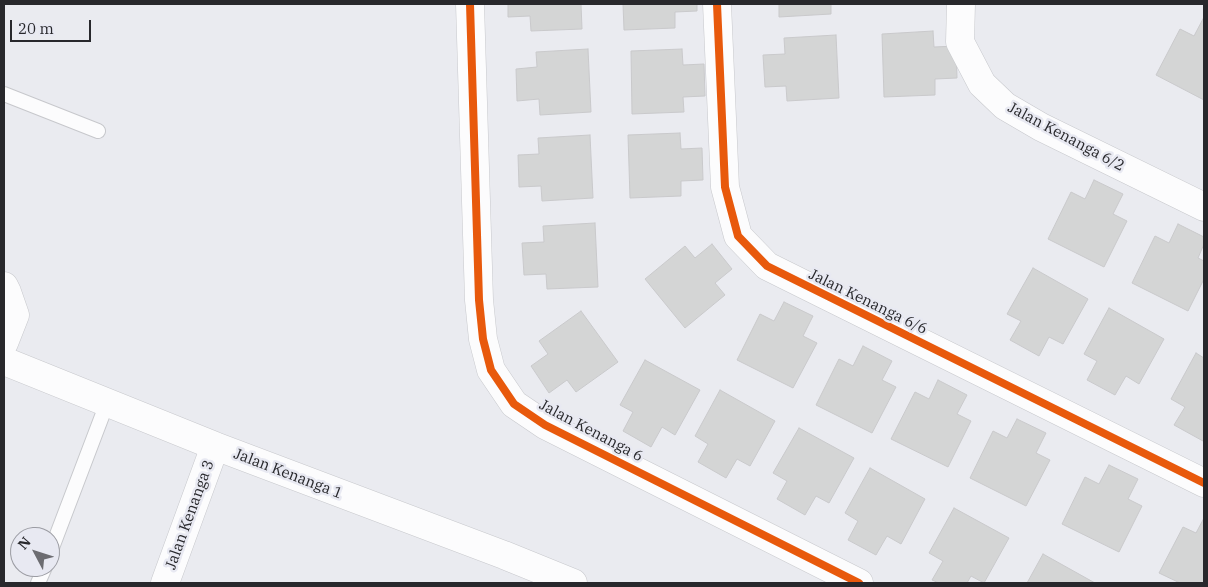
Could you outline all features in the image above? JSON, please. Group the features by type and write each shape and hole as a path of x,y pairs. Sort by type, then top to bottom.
{"street":[{"name":"Jalan Kenanga 6","path":"470,4 479,300 483,338 491,370 514,404 545,425 859,583"},
{"name":"Jalan Kenanga 6/6","path":"717,4 724,187 738,236 766,266 1204,483"},
{"name":"Jalan Kenanga 6/2","path":"961,4 960,42 982,84 1004,106 1041,127 1204,207"},
{"path":"4,286 16,315 4,343"},
{"name":"Jalan Kenanga 1","path":"4,361 215,446 574,583"},
{"name":"Jalan Kenanga 3","path":"165,583 215,446"}],"lane":[{"path":"4,94 98,132"},
{"path":"60,527 107,403"}],"building":[{"path":"508,4 581,4 582,29 531,31 530,16 508,17"},
{"path":"623,4 697,4 697,11 675,12 675,28 624,30"},
{"path":"779,4 831,4 831,14 779,17"},
{"path":"1204,17 1204,100 1156,75 1180,29 1194,36"},
{"path":"933,31 934,47 956,46 957,78 935,79 935,95 884,97 882,34"},
{"path":"836,35 839,98 787,101 786,86 765,87 763,55 785,54 784,38"},
{"path":"588,49 591,112 540,115 539,99 517,101 516,69 537,67 536,52"},
{"path":"682,49 683,65 704,64 705,96 683,97 684,112 632,114 631,51"},
{"path":"680,133 681,149 702,148 703,180 681,181 681,196 630,198 628,135"},
{"path":"590,135 593,198 542,201 541,186 519,187 518,155 539,154 538,138"},
{"path":"1094,180 1123,194 1113,214 1127,221 1104,267 1048,239 1071,192 1085,199"},
{"path":"595,223 598,287 547,289 546,274 524,275 522,243 544,242 543,226"},
{"path":"1178,224 1204,237 1204,244 1198,258 1204,261 1204,279 1188,311 1132,283 1155,236 1169,243"},
{"path":"712,244 732,269 715,283 725,295 685,328 645,279 685,246 695,258"},
{"path":"1033,268 1088,299 1063,344 1049,337 1039,356 1010,340 1021,321 1007,314"},
{"path":"784,302 813,316 803,336 817,343 793,388 737,360 760,314 774,321"},
{"path":"1109,308 1164,339 1139,384 1126,376 1115,395 1087,380 1097,361 1084,354"},
{"path":"581,311 618,362 576,392 567,380 549,393 531,366 548,354 539,341"},
{"path":"863,346 892,361 882,380 896,387 872,433 816,405 839,359 853,366"},
{"path":"1196,353 1204,358 1203,441 1174,425 1185,407 1171,399"},
{"path":"645,360 700,390 675,435 662,427 651,447 623,431 633,412 620,405"},
{"path":"938,380 967,395 957,414 971,421 948,467 891,439 915,392 929,399"},
{"path":"720,390 775,421 750,466 737,459 726,478 698,462 708,444 695,436"},
{"path":"1017,419 1046,433 1036,453 1050,460 1026,506 970,478 993,431 1007,438"},
{"path":"799,428 854,458 829,503 816,496 805,515 777,499 787,481 773,473"},
{"path":"1109,465 1138,479 1128,499 1142,506 1119,552 1062,524 1085,477 1099,484"},
{"path":"870,468 925,499 901,544 887,536 876,555 848,540 858,521 845,513"},
{"path":"954,508 1009,538 984,583 971,576 967,583 939,583 932,580 943,561 929,553"},
{"path":"1204,518 1204,583 1180,583 1159,573 1183,527 1196,533"},
{"path":"1043,554 1095,583 1027,583"}],"cycle path":[{"path":"470,4 479,300 483,339 491,370 514,404 545,425 859,583"},
{"path":"717,4 725,187 738,236 767,266 1204,483"}]}
